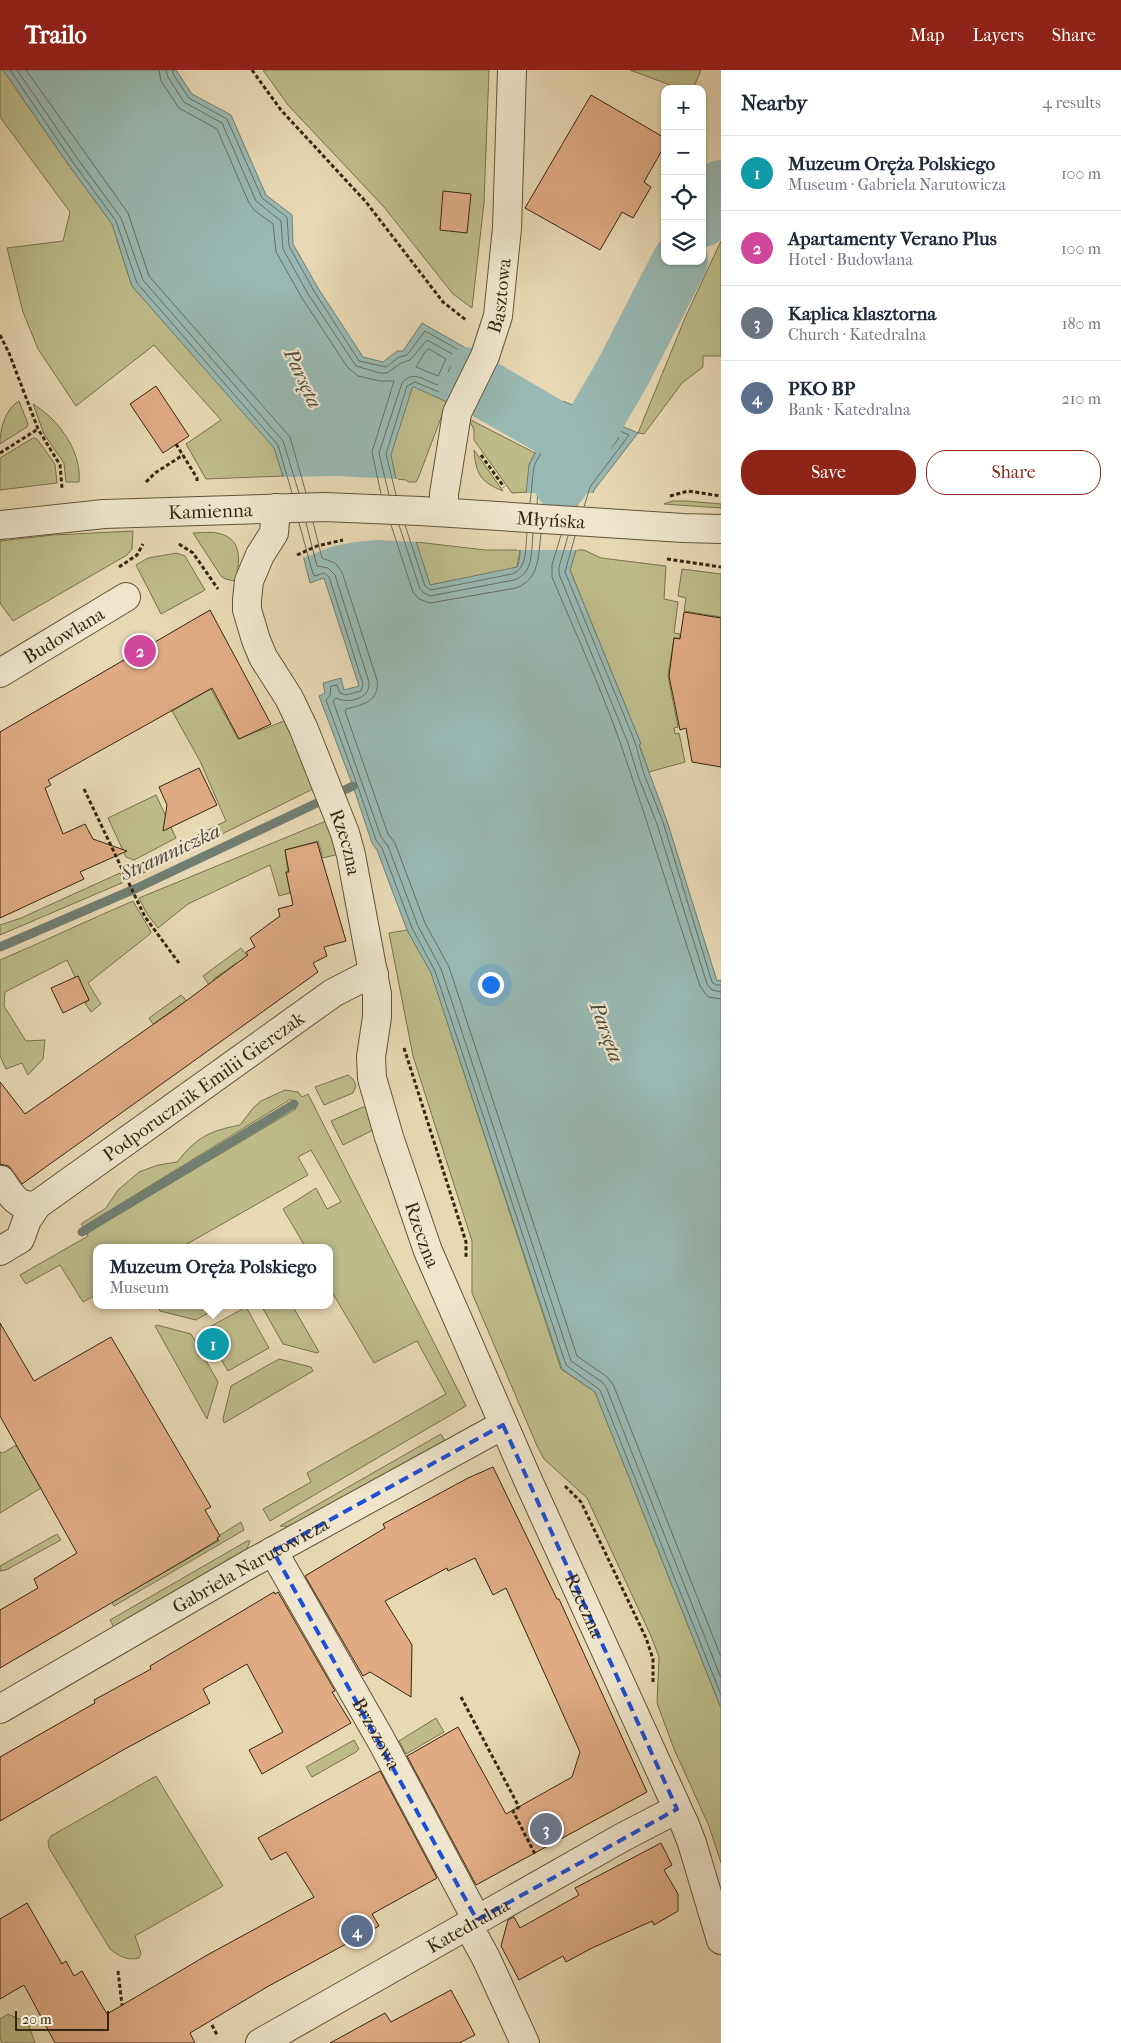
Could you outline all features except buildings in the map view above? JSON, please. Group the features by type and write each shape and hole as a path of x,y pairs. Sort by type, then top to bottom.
{"street":[{"name":"Basztowa","path":"432,512 444,494 457,413 485,356 498,316 505,257 512,70"},
{"name":"Kamienna","path":"0,524 104,514 278,508 324,507 432,512"},
{"name":"Rzeczna","path":"278,508 274,533 257,562 249,581 246,600 247,610 263,657 296,712 326,781 351,855 378,1001 370,1057 375,1090 434,1267 503,1425 692,1842 721,1940"},
{"name":"Młyńska","path":"432,512 721,529"},
{"name":"Młyńska","path":"683,528 721,541"},
{"name":"Budowlana","path":"0,673 126,597"},
{"name":"Podporucznik Emilii Gierczak","path":"0,1251 20,1239 32,1213 333,994 364,977 374,974"},
{"path":"0,1180 16,1201 32,1213"},
{"name":"Gabriela Narutowicza","path":"0,1709 273,1551 503,1425"},
{"name":"Brzozowa","path":"273,1551 381,1740 472,1922 486,1958 525,2043"},
{"name":"Katedralna","path":"260,2043 622,1837 677,1809"}],"path":[{"path":"252,70 281,110 366,202 443,302 471,324"},
{"path":"0,335 10,353 38,430 60,465 62,491"},
{"path":"0,453 38,430"},
{"path":"176,444 197,478 197,485"},
{"path":"479,453 508,492"},
{"path":"142,487 155,472 182,455"},
{"path":"143,538 143,544 152,544"},
{"path":"171,544 180,544 193,553 218,590 226,590"},
{"path":"84,789 145,917 180,963"},
{"path":"402,1041 466,1242 466,1268"},
{"path":"559,1480 581,1502 646,1638 653,1659 652,1688"},
{"path":"461,1697 519,1807 513,1811 537,1859"},
{"path":"118,1971 122,2005"},
{"path":"212,2025 217,2035"}],"highlighted area":[{"path":"503,1425 677,1809 477,1920 273,1551"}],"shaded area":[{"path":"0,70 3,70 112,224 132,286 274,447 283,476 206,479 186,444 221,420 154,345 76,406 38,349 23,312 7,248 63,241 70,212 0,117"},
{"path":"263,70 489,70 484,203 472,308 453,294 384,207 288,105"},
{"path":"630,70 701,70 695,85 670,85"},
{"path":"721,241 721,356 703,356 703,367 682,383 644,434 638,433 685,318"},
{"path":"414,386 447,402 419,476 416,482 408,482 396,479 390,455"},
{"path":"19,401 28,424 27,427 0,444 4,420 10,409"},
{"path":"33,404 51,418 66,437 77,459 79,482 66,482 64,463 44,434"},
{"path":"469,419 535,453 529,465 527,492 512,493 474,440 474,430"},
{"path":"33,438 37,439 55,464 57,483 0,490 0,458"},
{"path":"474,450 503,491 489,484 481,476 476,465"},
{"path":"672,501 721,504 721,508 664,504"},
{"path":"133,531 132,549 127,555 13,621 0,603 0,541 53,535"},
{"path":"193,533 218,533 233,541 239,560 235,581 221,576"},
{"path":"416,542 486,550 520,550 517,567 512,569 430,585"},
{"path":"576,550 584,550 601,558 666,566 664,599 678,602 674,633 680,634 680,638 674,638 668,676 678,727 674,728 675,734 679,733 685,762 649,772 639,744 641,744 570,570"},
{"path":"177,553 185,556 205,590 161,614 136,565 148,558"},
{"path":"682,569 721,574 721,617 684,611 686,598 678,596"},
{"path":"211,689 238,739 284,721 300,750 313,789 131,879 127,872 132,870 131,868 226,821 200,761 172,711"},
{"path":"156,795 176,838 134,860 126,857 108,818"},
{"path":"326,821 332,837 334,837 339,854 323,858 318,841 285,850 288,872 286,872 290,893 279,896 270,865 188,904 158,928 147,914 139,898"},
{"path":"120,873 124,882 0,935 0,925 21,918"},
{"path":"133,901 151,932 88,983 101,1004 91,1012 85,1003 89,1000 78,976 75,977 67,960 5,992 4,1006 26,1041 45,1040 43,1059 28,1075 22,1063 6,1069 0,1056 0,960"},
{"path":"407,930 431,972 561,1369 595,1392 721,1708 721,1863 709,1826 674,1749 657,1703 659,1657 651,1636 587,1498 544,1459 537,1446 472,1293 472,1241 413,1056 389,933"},
{"path":"241,948 250,959 243,964 236,963 214,979 211,988 203,976"},
{"path":"181,995 190,1004 180,1005 153,1024 149,1018"},
{"path":"348,1075 353,1079 356,1086 353,1093 324,1105 315,1087"},
{"path":"285,1090 298,1092 302,1097 308,1094 466,1406 270,1521 263,1509 311,1482 307,1473 446,1394 417,1341 374,1363 333,1294 333,1244 304,1244 283,1209 316,1188 327,1209 341,1202 311,1150 298,1157 308,1175 187,1244 93,1244 93,1296 83,1302 60,1265 26,1284 20,1275 88,1236 87,1233 296,1109 291,1099 83,1227 81,1224 106,1208 118,1190 139,1172 158,1165 177,1162 204,1136 240,1125 261,1101"},
{"path":"363,1107 367,1108 373,1127 371,1131 343,1145 331,1121"},
{"path":"159,1309 215,1309 196,1320 160,1311"},
{"path":"242,1309 247,1309 269,1348 228,1371 204,1330"},
{"path":"263,1309 294,1309 319,1352 283,1344"},
{"path":"155,1326 191,1334 218,1382 207,1419"},
{"path":"279,1359 311,1367 313,1371 224,1423 223,1419 231,1386"},
{"path":"441,1434 445,1441 294,1527 280,1526"},
{"path":"16,1445 41,1488 0,1513 0,1452 3,1453"},
{"path":"241,1522 244,1530 114,1606 112,1602 219,1541 217,1537"},
{"path":"57,1534 61,1540 6,1570 0,1571 0,1566"},
{"path":"250,1541 245,1554 115,1629 110,1620"},
{"path":"436,1718 444,1732 406,1754 399,1741"},
{"path":"354,1740 359,1749 356,1752 312,1777 306,1767"},
{"path":"156,1776 223,1886 135,1936 141,1953 139,1958 127,1958 120,1956 110,1949 49,1848 48,1841 51,1836"},
{"path":"8,2014 28,2023 35,2043 2,2043 0,2038 0,2019"}],"water":[{"path":"3,70 176,70 192,94 231,115 266,195 292,215 293,244 318,288 363,357 383,362 397,351 403,351 422,323 471,351 447,402 414,387 412,388 391,455 396,479 430,585 517,567 529,465 563,401 638,433 594,490 570,570 641,744 639,745 667,821 717,981 721,980 721,1708 595,1392 562,1369 431,973 407,930 377,850 372,843 319,696 325,693 323,683 341,678 344,690 359,686 324,578 310,583 274,448 132,286 112,224"}],"pier":[{"path":"337,476 398,479 419,542 377,540 355,542 334,546 300,559 281,477"},
{"path":"524,493 596,493 578,550 517,550"}],"waterway":[{"name":"Parsęta","path":"706,212 721,188"},
{"name":"Parsęta","path":"561,482 622,374 678,265"},
{"path":"466,363 555,415"},
{"path":"454,387 544,438"},
{"name":"Stramniczka","path":"0,947 137,888 353,786"},
{"path":"82,1232 294,1104"}],"place":[{"name":"Apartamenty Verano Plus","path":"140,651"},
{"name":"Muzeum Oręża Polskiego","path":"213,1344"},
{"name":"Kaplica klasztorna","path":"546,1829"},
{"name":"PKO BP","path":"357,1931"}]}
